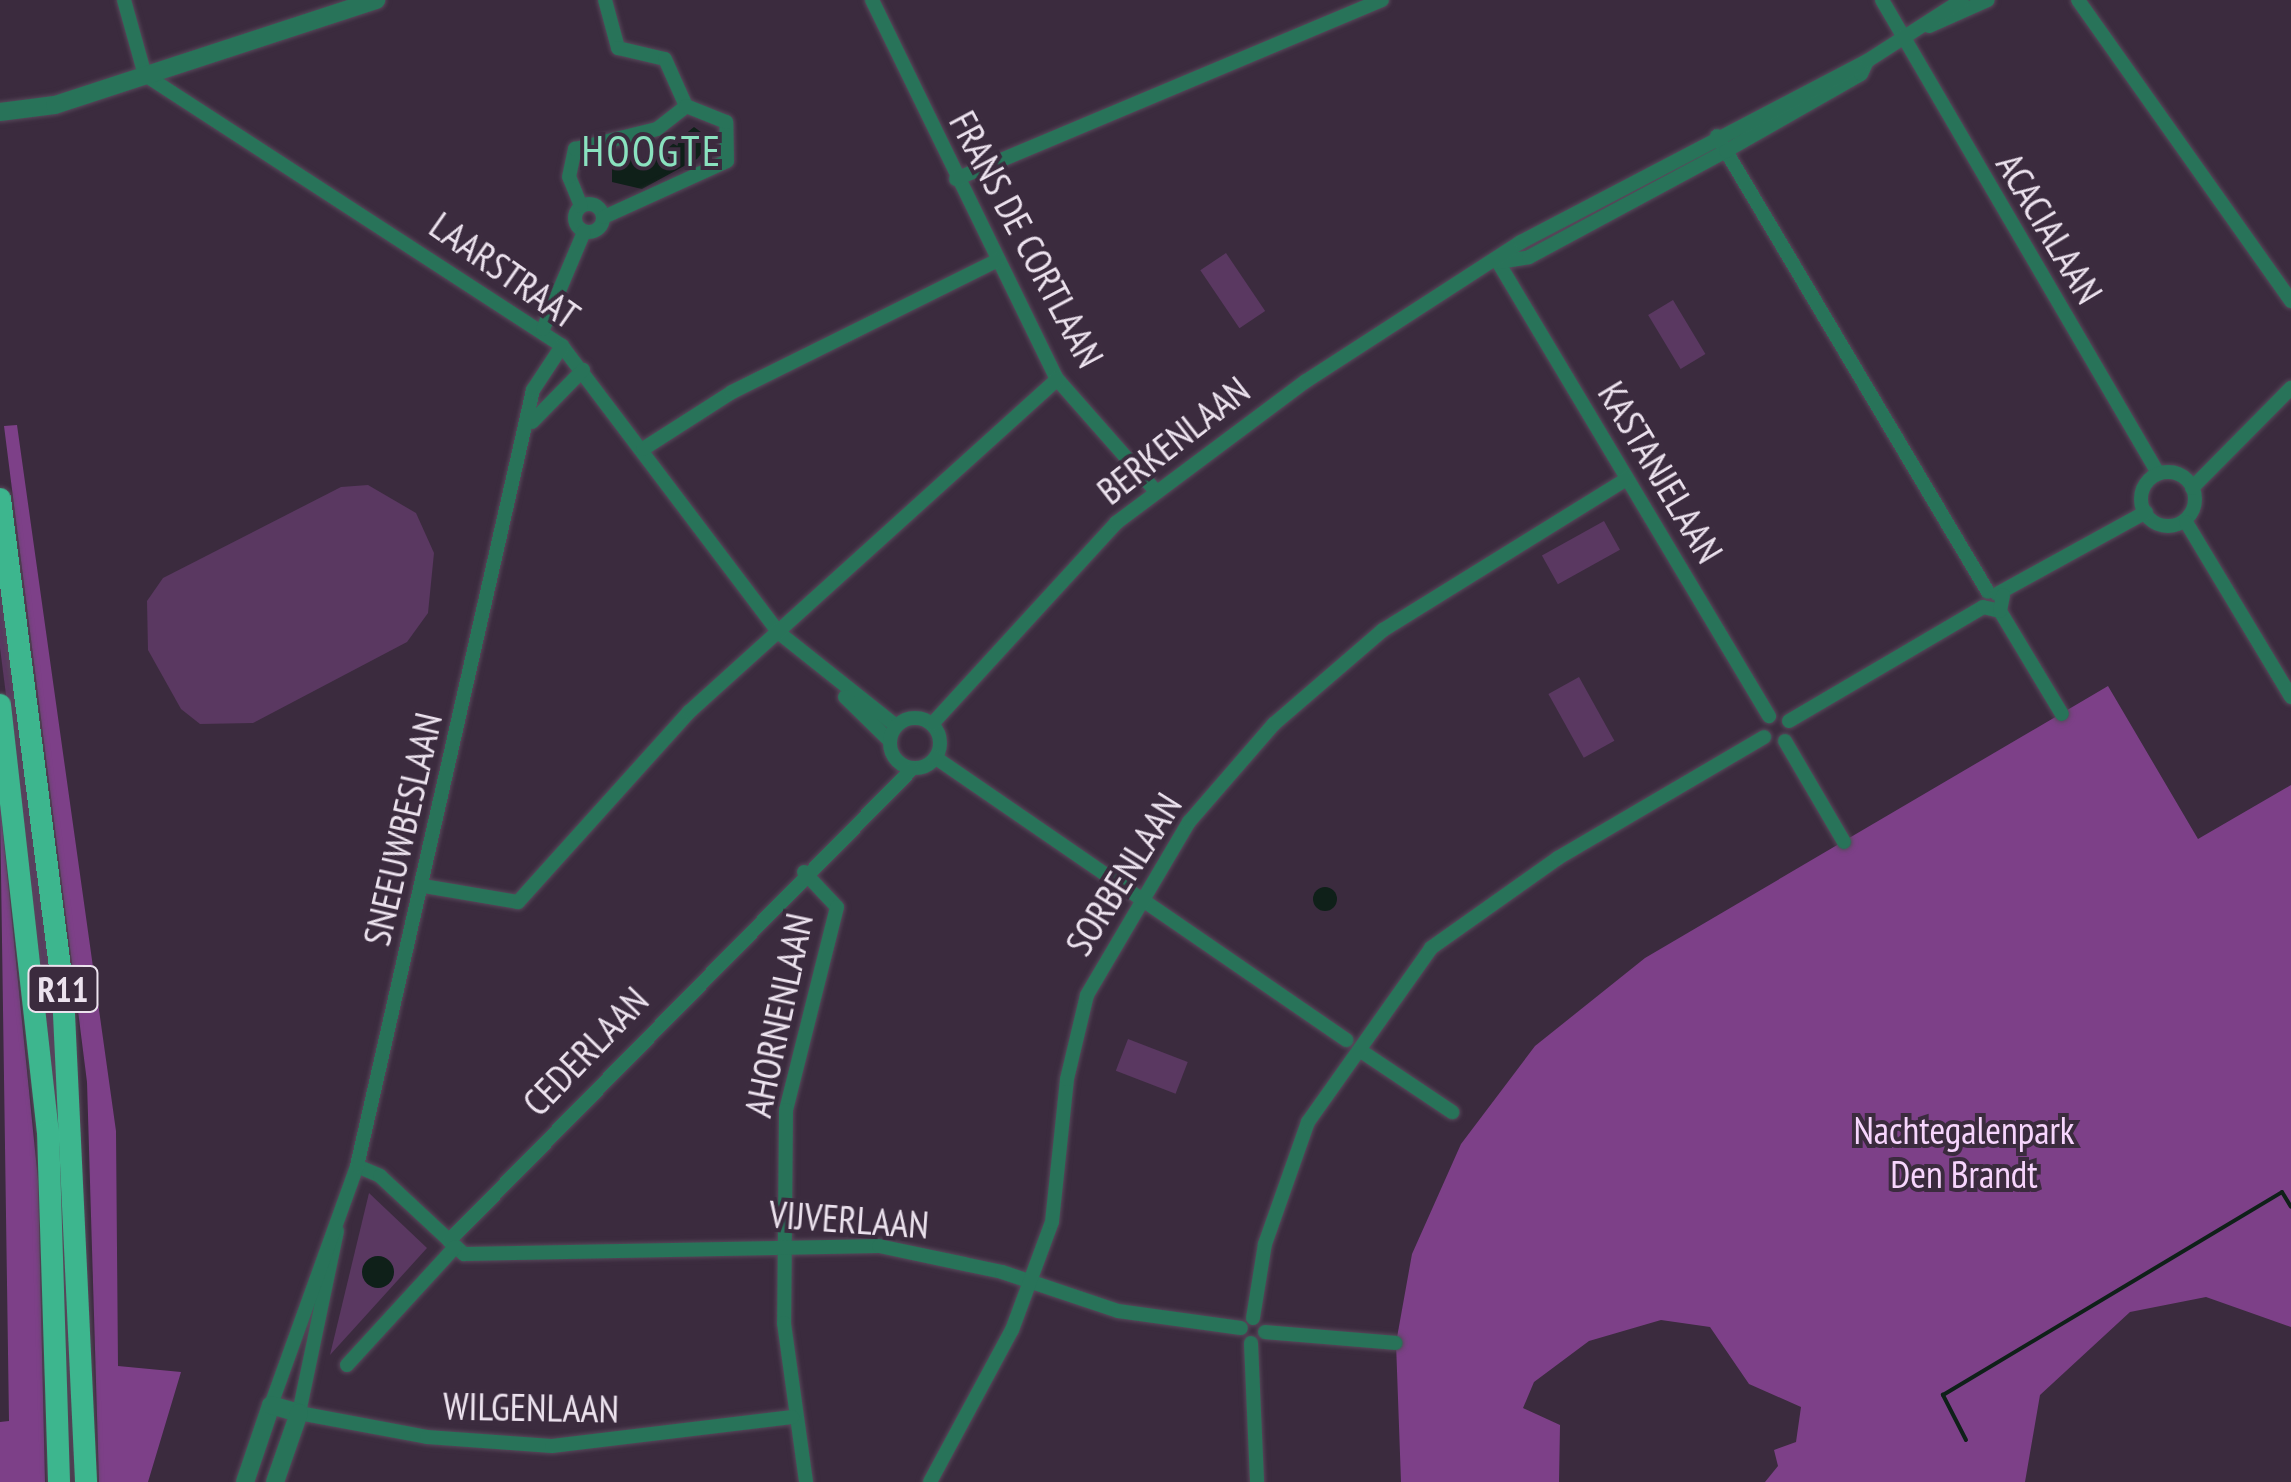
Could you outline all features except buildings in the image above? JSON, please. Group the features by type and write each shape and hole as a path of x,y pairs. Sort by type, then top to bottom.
{"highway":[{"name":"R11","path":"0,499 65,1012 86,1482"},
{"name":"R11","path":"0,705 48,1131 59,1482"}],"street":[{"path":"124,0 145,76"},
{"path":"0,112 56,106 376,0"},
{"path":"543,329 584,232 604,217 727,161 726,122 686,106 665,59 618,48 605,0"},
{"name":"FRANS DE CORTLAAN","path":"872,0 996,261 1057,379 1155,490"},
{"path":"956,179 1382,0"},
{"name":"ACACIALAAN","path":"1870,0 1886,16 2158,474"},
{"name":"ACACIALAAN","path":"1882,0 1886,16"},
{"name":"BERKENLAAN","path":"1929,26 1962,0"},
{"name":"BERKENLAAN","path":"932,724 1038,600 1155,490 1306,381 1498,262 1718,136 1929,26 1988,0"},
{"path":"2078,0 2291,301"},
{"name":"BERKENLAAN","path":"1498,262 1530,257 1726,151 1861,74 1867,61"},
{"name":"LAARSTRAAT","path":"145,76 543,329 584,370 778,632 837,684 896,726"},
{"path":"584,232 575,220 581,206 569,177 575,149 656,129 686,106"},
{"path":"1718,136 2062,714"},
{"path":"581,206 596,205 604,217"},
{"path":"643,449 732,392 996,261"},
{"name":"KASTANJELAAN","path":"1498,262 1769,716"},
{"name":"SNEEUWBESLAAN","path":"270,1404 357,1166 424,886 533,390 562,346"},
{"name":"SNEEUWBESLAAN","path":"520,450 540,406 584,370"},
{"path":"424,886 518,902 689,712 1057,379"},
{"path":"2291,388 2192,488 2186,522 2291,697"},
{"path":"2186,522 2160,524 2146,512 2142,490 2158,474 2192,488"},
{"name":"SORBENLAAN","path":"930,1482 1031,1282 1060,1180 1073,1044 1094,980 1139,897 1215,791 1315,686 1424,600 1628,479"},
{"path":"1764,737 1769,716 1789,721 2146,512"},
{"name":"LAARSTRAAT","path":"837,684 890,742"},
{"path":"936,758 912,769 896,760 890,742 896,726 918,718 932,724 936,758 1452,1112"},
{"path":"1789,721 1784,741 1844,842"},
{"path":"1257,1482 1251,1342 1241,1328 1253,1318 1286,1179 1354,1045 1432,948 1501,894 1764,737 1784,741"},
{"name":"CEDERLAAN","path":"852,821 896,760"},
{"name":"CEDERLAAN","path":"347,1365 452,1244 852,821 912,769"},
{"name":"AHORNENLAAN","path":"804,872 837,907 786,1110 783,1244 792,1417 806,1482"},
{"path":"357,1166 452,1244"},
{"name":"SNEEUWBESLAAN","path":"299,1413 338,1221"},
{"name":"VIJVERLAAN","path":"452,1244 464,1254 783,1244 925,1253 1118,1311 1241,1328"},
{"path":"1253,1318 1265,1332"},
{"path":"1251,1342 1265,1332 1396,1343"},
{"path":"245,1482 270,1404"},
{"name":"WILGENLAAN","path":"270,1404 427,1437 552,1446 792,1417"},
{"path":"275,1482 299,1413"}],"shaded area":[{"path":"694,127 712,140 697,159 642,189 612,182 612,159 653,160"},
{"path":"1226,253 1265,311 1239,328 1200,270"},
{"path":"1673,300 1705,354 1681,369 1648,315"},
{"path":"368,485 416,513 434,553 428,613 407,642 253,723 200,724 181,709 148,650 147,601 163,578 341,487"},
{"path":"1604,521 1620,550 1558,584 1542,555"},
{"path":"0,563 57,993 78,1482 44,993 0,648"},
{"path":"1579,677 1614,741 1584,758 1548,694"},
{"path":"1325,887 1337,899 1325,911 1313,899"},
{"path":"1128,1039 1188,1062 1176,1094 1116,1071"},
{"path":"369,1193 427,1248 330,1355"},
{"path":"378,1256 389,1261 394,1272 389,1283 378,1288 367,1283 362,1272 367,1261"}],"green space":[{"path":"17,425 116,1131 118,1366 181,1372 148,1482 99,1482 87,1082 4,426"},
{"name":"Nachtegalenpark Den Brandt","path":"2108,686 2198,839 2291,785 2291,1327 2206,1297 2130,1312 2040,1395 2025,1482 1765,1482 1778,1466 1774,1450 1796,1442 1801,1407 1749,1384 1710,1327 1661,1320 1589,1341 1534,1382 1523,1408 1560,1425 1559,1482 1401,1482 1396,1343 1412,1254 1461,1144 1535,1046 1645,958"},
{"path":"0,803 38,1180 45,1482 0,1482 0,1422 9,1421"}],"waterway":[{"path":"1966,1440 1943,1395 2282,1192 2291,1207"}],"district":[{"name":"HOOGTE","path":"652,151"}]}
